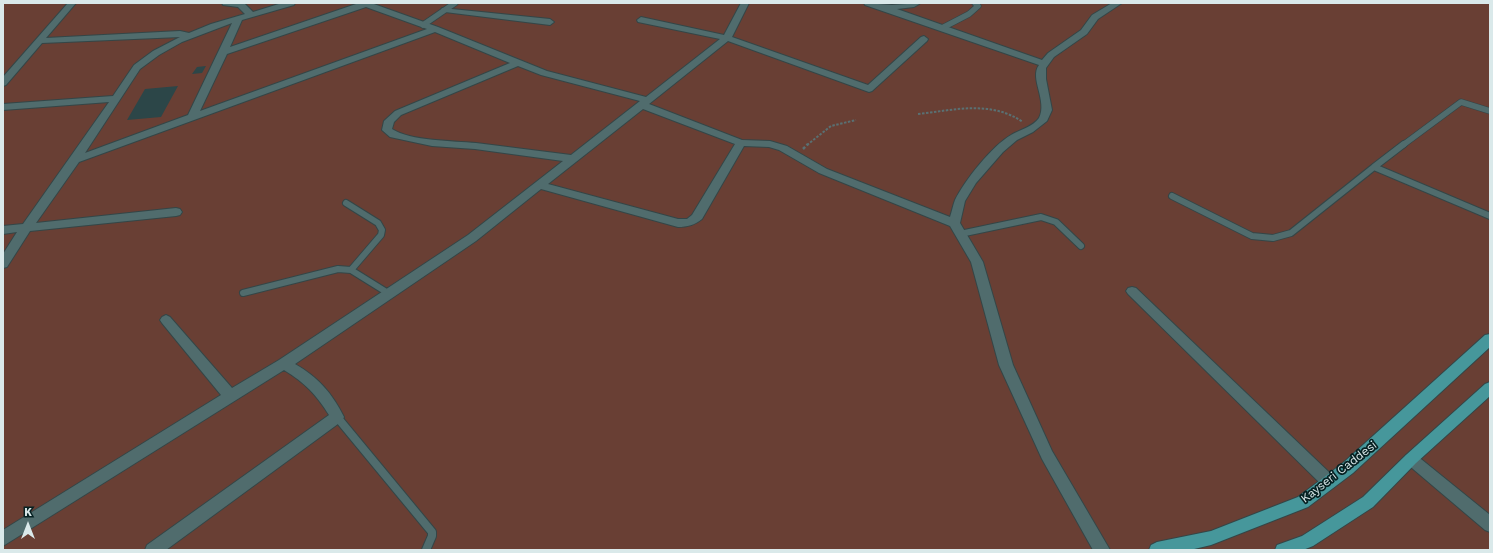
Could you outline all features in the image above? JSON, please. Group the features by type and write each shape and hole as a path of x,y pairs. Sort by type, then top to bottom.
{"main road":[{"name":"Kayseri Caddesi","path":"1157,550 1211,538 1303,502 1378,442 1490,339"},
{"path":"1283,550 1307,542 1368,502 1411,459 1490,388"}],"street":[{"path":"3,83 72,3"},
{"path":"226,3 242,4 251,15"},
{"path":"3,264 26,228 75,160 137,67 156,53 214,26 291,3"},
{"path":"3,539 230,396 284,364 472,238 727,38 745,3"},
{"path":"868,3 1044,64"},
{"path":"879,6 904,6 917,3"},
{"path":"954,223 960,201 972,181 999,150 1013,138 1042,121 1047,110 1041,79 1041,68 1051,55 1084,32 1095,16 1118,3"},
{"path":"223,52 364,4 435,29 544,73 644,103 741,143 770,144 783,148 823,171 954,223 977,262 1006,365 1047,455 1102,550"},
{"path":"445,10 550,22"},
{"path":"192,118 239,18"},
{"path":"641,20 727,38 870,89 924,39"},
{"path":"75,160 435,29"},
{"path":"39,41 180,34 190,36"},
{"path":"517,62 398,113 388,121 387,130 394,136 432,143 475,146 574,159"},
{"path":"3,107 116,99"},
{"path":"539,185 678,223 684,223 695,219 698,216 741,143"},
{"path":"3,230 176,212"},
{"path":"1132,291 1329,482"},
{"path":"166,320 230,396"},
{"path":"153,550 337,417 322,393 306,377 284,364"},
{"path":"1411,459 1490,525"}],"lane":[{"path":"423,25 455,3"},
{"path":"942,28 969,14 978,6 975,3"},
{"path":"1172,196 1252,236 1273,238 1291,233 1374,167 1461,102 1490,111"},
{"path":"1374,167 1490,216"},
{"path":"346,203 378,222 382,230 381,235 351,270"},
{"path":"960,234 1041,217 1056,222 1081,246"},
{"path":"243,293 338,269 351,270 388,293"},
{"path":"337,417 432,532 432,536 426,550"}],"path":[{"path":"918,114 992,108 1009,112 1018,117 1028,130"},
{"path":"796,155 830,126 856,120"}],"shaded area":[{"path":"3,3 1490,3 1490,550 3,550"}],"building":[{"path":"206,66 202,73 192,74 197,67"},
{"path":"178,86 161,117 127,120 145,89"}]}
